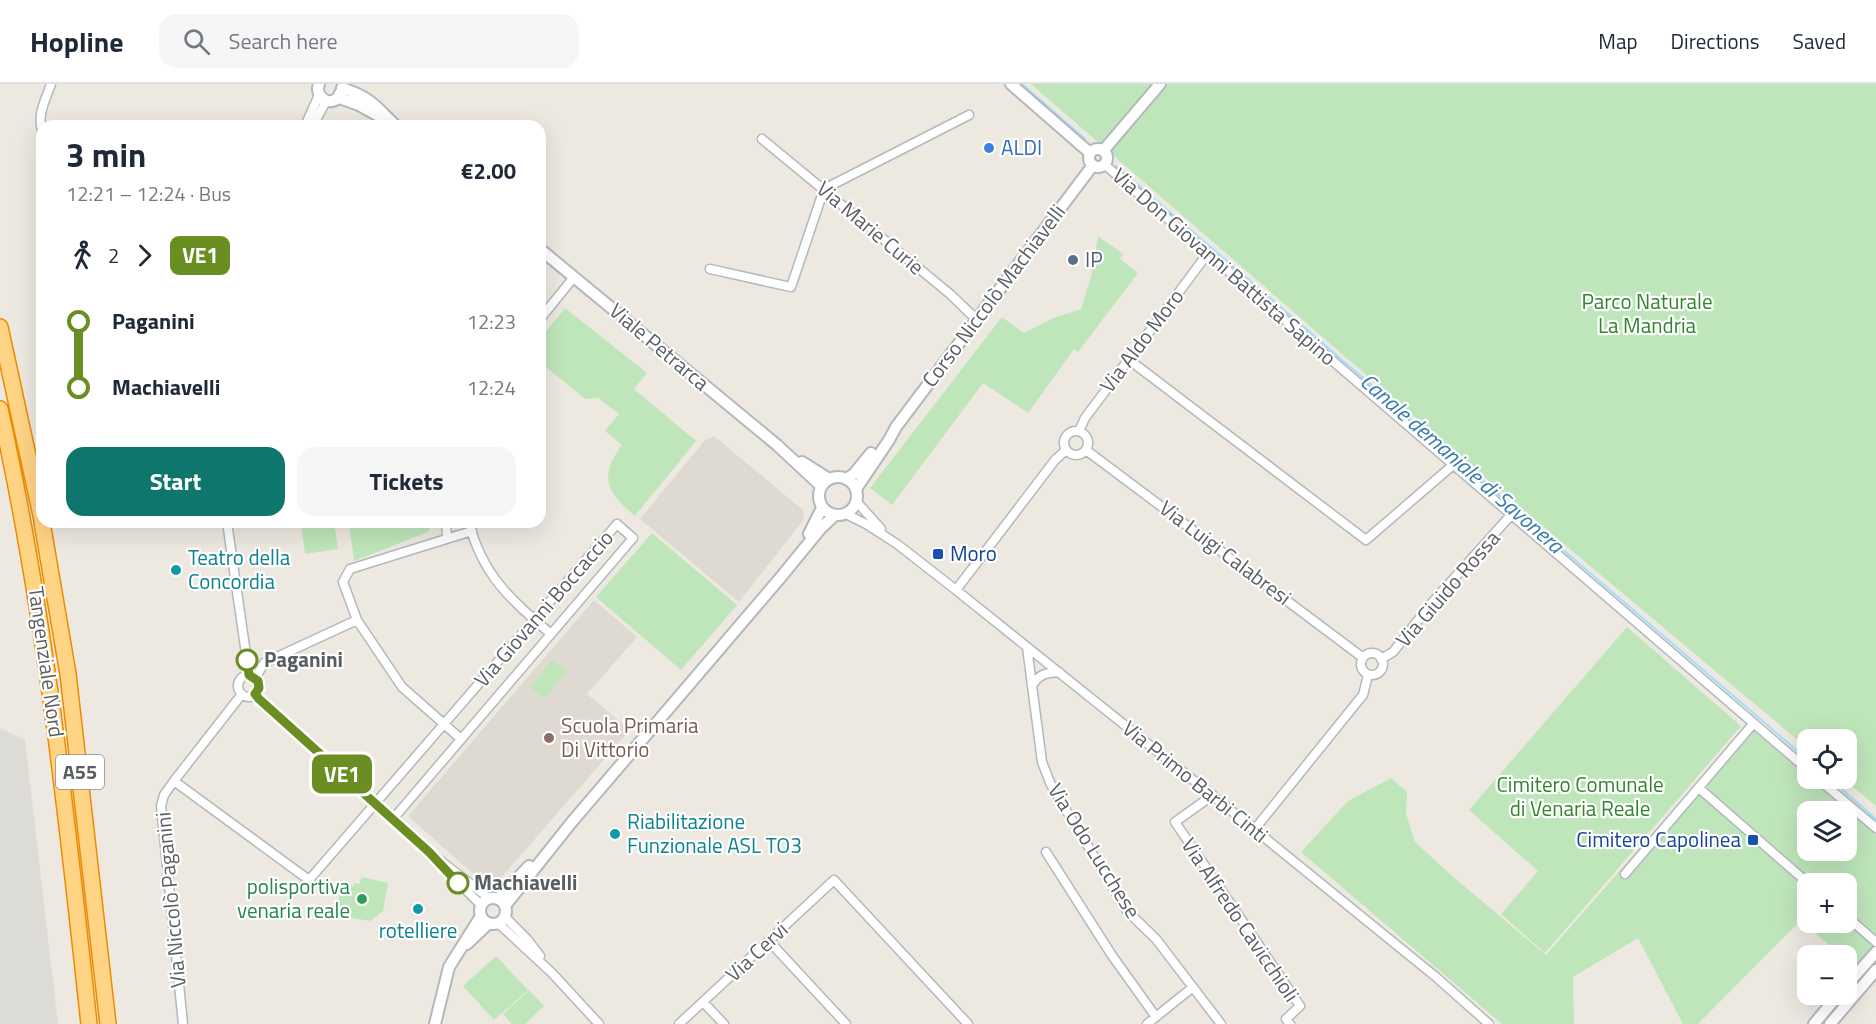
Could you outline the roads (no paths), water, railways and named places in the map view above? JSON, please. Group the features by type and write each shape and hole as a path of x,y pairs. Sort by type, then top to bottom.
{"highway":[{"name":"Tangenziale Nord","path":"0,327 36,493"},
{"name":"Tangenziale Nord","path":"0,409 25,532 47,661 89,1024"},
{"name":"Tangenziale Nord","path":"43,528 57,604 75,732 108,1024"}],"street":[{"path":"40,120 51,84"},
{"path":"1011,84 1090,153"},
{"path":"1103,151 1160,84"},
{"path":"322,93 334,100 340,90 362,95 391,120"},
{"path":"308,120 322,93"},
{"path":"315,120 322,93"},
{"path":"710,269 790,287 824,189 969,115"},
{"name":"Via Marie Curie","path":"762,139 950,294 976,319"},
{"path":"1098,149 1106,156 1098,164 1089,158 1090,153 1098,149"},
{"name":"Via Don Giovanni Battista Sapino","path":"1098,164 1208,253 1797,761"},
{"name":"Corso Niccolò Machiavelli","path":"856,489 896,427 976,319 1098,164"},
{"name":"Via Aldo Moro","path":"1079,431 1085,418 1208,253"},
{"name":"Viale Petrarca","path":"546,254 825,483"},
{"path":"546,312 574,278"},
{"path":"1128,359 1366,540 1453,465"},
{"name":"Corso Niccolò Machiavelli","path":"846,479 862,465 884,437 896,427"},
{"path":"1079,431 1088,439 1086,450 1076,455 1066,450 1064,443 1066,436 1079,431"},
{"path":"956,590 1048,469 1066,450"},
{"name":"Via Luigi Calabresi","path":"1086,450 1362,657"},
{"path":"838,477 846,479 856,489 854,507 846,514 834,515 822,508 818,497 825,483 838,477"},
{"name":"Via Primo Barbi Cinti","path":"856,501 897,544"},
{"path":"781,577 816,523 822,508"},
{"name":"Via Primo Barbi Cinti","path":"846,514 897,544 1027,646 1436,977 1489,1024"},
{"path":"435,1024 446,975 458,952 834,515"},
{"name":"Via Giuido Rossa","path":"1382,659 1399,646 1430,605 1511,515"},
{"name":"Via Giovanni Boccaccio","path":"174,782 309,880 617,525 621,528 633,538 393,819"},
{"path":"228,528 252,676 260,684 255,694 251,696 242,694 239,691 238,682 244,676 252,676 264,663 357,620"},
{"path":"446,528 447,537"},
{"path":"461,740 402,687 357,620 343,582 350,569 468,528"},
{"path":"470,528 479,552 501,588 551,634"},
{"name":"Via Odo Lucchese","path":"1027,646 1042,762 1051,785 1127,911 1156,939 1221,1024"},
{"path":"1372,653 1382,659 1381,670 1376,675 1368,675 1361,668 1362,657 1372,653"},
{"path":"1032,686 1038,677 1046,673 1059,672"},
{"path":"1254,830 1363,695 1368,675"},
{"name":"Via Niccolò Paganini","path":"183,1024 161,806 174,782 242,694"},
{"path":"255,694 267,708 493,911 599,1024"},
{"path":"1625,874 1753,724"},
{"path":"1700,788 1797,873"},
{"path":"1830,789 1876,828"},
{"name":"Via Alfredo Cavicchioli","path":"1212,795 1175,822 1300,1006 1286,1019 1290,1024"},
{"path":"1046,852 1111,954 1156,1017"},
{"name":"Via Cervi","path":"679,1024 834,880 968,1024"},
{"path":"1857,926 1876,942"},
{"path":"769,941 846,1024"},
{"path":"1857,974 1876,952"},
{"path":"1830,1024 1876,970"},
{"path":"1147,1024 1193,987"},
{"path":"703,1002 724,1024"},
{"path":"1815,1024 1830,1005"}],"waterway":[{"name":"Canale demaniale di Savonera","path":"1022,84 1085,139"},
{"name":"Canale demaniale di Savonera","path":"1116,166 1797,751"},
{"name":"Canale demaniale di Savonera","path":"1842,789 1876,819"}],"place":[{"name":"ALDI","path":"989,148"},
{"name":"IP","path":"1073,260"},
{"name":"Moro","path":"938,554"},
{"name":"Teatro della Concordia","path":"176,570"},
{"name":"Paganini","path":"247,660"},
{"name":"Scuola Primaria Di Vittorio","path":"549,738"},
{"name":"Riabilitazione Funzionale ASL TO3","path":"615,834"},
{"name":"Cimitero Capolinea","path":"1753,840"},
{"name":"Machiavelli","path":"458,883"},
{"name":"polisportiva venaria reale","path":"362,899"},
{"name":"rotelliere","path":"418,909"}],"park label":[{"name":"Parco Naturale La Mandria","path":"1647,314"},
{"name":"Cimitero Comunale di Venaria Reale","path":"1580,797"}]}
